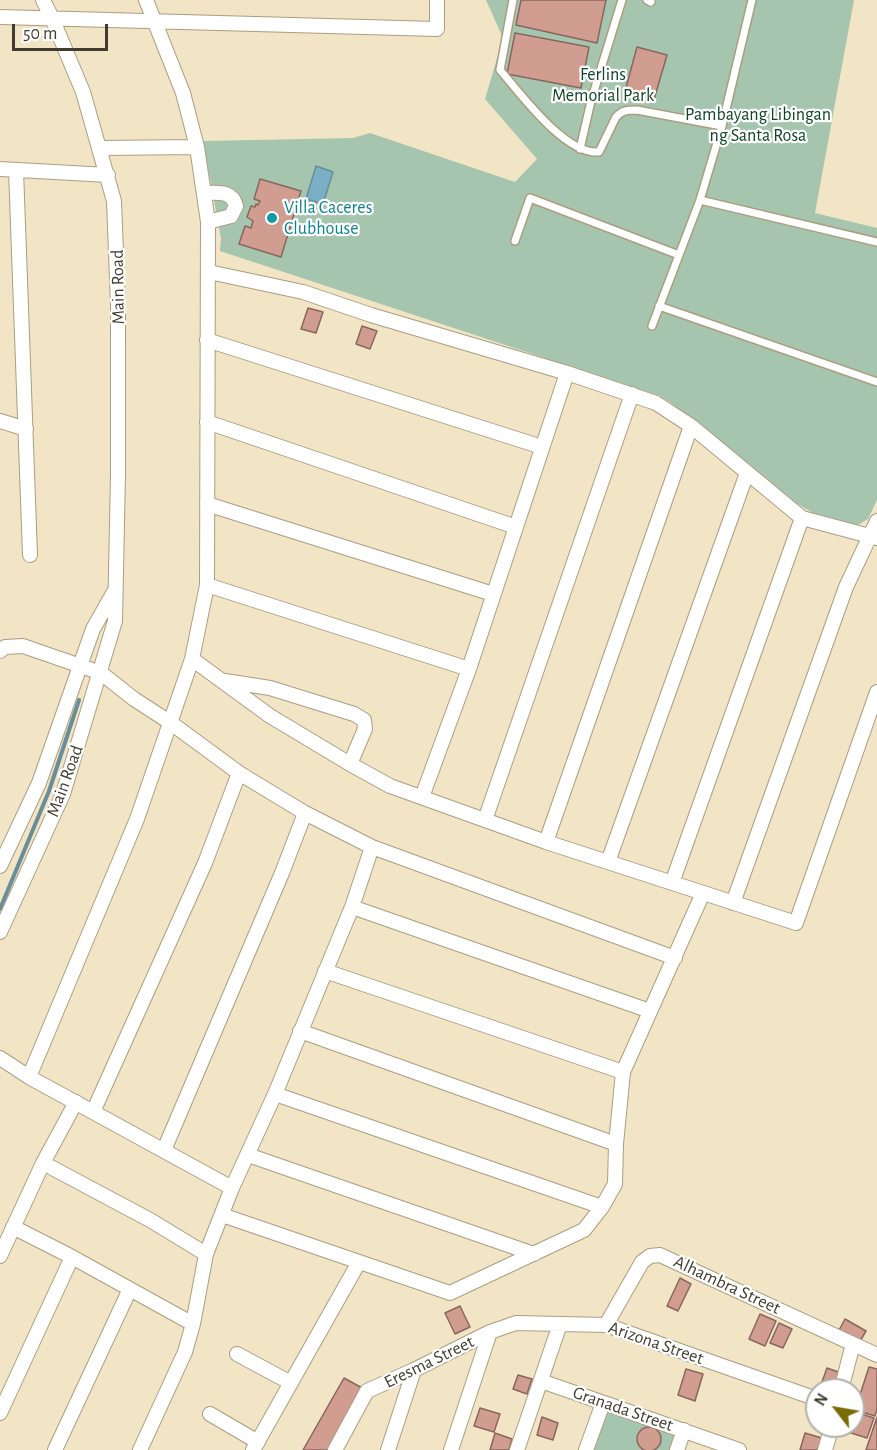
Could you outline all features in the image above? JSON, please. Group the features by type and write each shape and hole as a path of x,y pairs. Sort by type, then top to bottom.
{"street":[{"name":"Main Road","path":"0,932 63,794 115,621 118,305 115,210 108,175 84,92 43,0"},
{"path":"29,1077 137,819 192,658 207,585 208,222 197,147 183,93 146,0"},
{"path":"0,16 437,29 437,0"},
{"path":"100,148 197,147"},
{"path":"0,169 108,175"},
{"path":"16,170 30,555"},
{"path":"204,194 226,193 233,198 236,206 227,218 208,222"},
{"path":"209,272 303,292 371,315 567,373 656,403 691,426 802,518 873,537"},
{"path":"207,340 542,447"},
{"path":"423,797 469,669 567,373"},
{"path":"485,820 632,394"},
{"path":"0,421 26,429"},
{"path":"207,422 516,527"},
{"path":"546,842 691,426"},
{"path":"608,862 747,473"},
{"path":"207,504 493,594"},
{"path":"672,883 802,518"},
{"path":"733,903 846,587 873,537 877,521"},
{"path":"207,585 469,669"},
{"name":"Main Road","path":"0,866 4,846 39,783 93,629 116,587"},
{"path":"0,651 5,647 23,646 101,673 239,773 304,813 372,847 675,958"},
{"path":"192,658 270,716 390,786 546,842 796,923 877,692"},
{"path":"223,680 270,688 354,714 364,720 365,729 350,764"},
{"path":"93,1112 205,863 239,773"},
{"path":"164,1150 282,873 304,813"},
{"path":"140,1450 180,1362 194,1324 206,1254 352,907 372,847"},
{"path":"222,1215 450,1293 584,1230 602,1207 615,1184 616,1144 623,1072 703,893"},
{"path":"352,907 650,1011"},
{"path":"325,971 623,1072"},
{"path":"300,1031 616,1144"},
{"path":"0,1058 29,1077 232,1188"},
{"path":"275,1094 602,1207"},
{"path":"0,1256 76,1102"},
{"path":"248,1155 534,1254"},
{"path":"44,1163 150,1220 206,1254"},
{"path":"13,1227 194,1324"},
{"name":"Alhambra Street","path":"606,1325 642,1262 651,1256 660,1255 877,1355"},
{"path":"0,1413 72,1257"},
{"path":"210,1414 256,1446 359,1262"},
{"path":"55,1450 130,1289"},
{"name":"Arizona Street","path":"490,1332 516,1323 606,1325 805,1395"},
{"path":"517,1450 560,1324"},
{"path":"451,1450 490,1332"},
{"name":"Eresma Street","path":"335,1450 367,1391 490,1332"},
{"path":"845,1378 853,1344"},
{"path":"237,1354 291,1383"},
{"path":"388,1450 414,1370"},
{"name":"Granada Street","path":"541,1381 740,1450"},
{"path":"586,1450 603,1402"},
{"path":"677,1450 684,1431"}],"lane":[{"path":"513,0 500,70 561,138 590,153 599,153 616,117 620,112 627,110 722,126"},
{"path":"580,149 591,101 622,0"},
{"path":"652,326 700,200 722,126 752,0"},
{"path":"515,241 530,198 679,255"},
{"path":"700,200 877,242"},
{"path":"659,306 877,382"}],"green space":[{"path":"486,0 854,0 815,213 877,228 877,500 868,519 858,525 813,513 796,503 660,396 220,251 221,238 203,141 353,138 370,133 515,182 537,159 485,99 503,38"},
{"path":"605,1409 675,1432 669,1450 591,1450"}],"water":[{"path":"316,166 333,172 323,204 306,199"}],"building":[{"path":"521,0 606,0 597,43 516,25"},
{"path":"515,33 589,47 581,88 507,74"},
{"path":"637,47 667,55 653,103 624,95"},
{"name":"Villa Caceres Clubhouse","path":"260,179 301,191 281,257 239,244 245,226 251,228 253,221 247,217 251,206 255,207 260,201 254,199"},
{"path":"308,308 323,312 316,333 301,329"},
{"path":"362,326 377,331 370,349 356,344"},
{"path":"680,1278 691,1284 678,1311 667,1306"},
{"path":"460,1306 470,1327 455,1334 445,1313"},
{"path":"760,1314 776,1321 765,1346 749,1339"},
{"path":"845,1319 866,1331 859,1343 838,1332"},
{"path":"779,1323 792,1329 783,1348 770,1343"},
{"path":"869,1367 877,1369 875,1416 865,1413 865,1379"},
{"path":"827,1368 844,1374 843,1378 823,1378"},
{"path":"686,1369 703,1374 695,1401 678,1395"},
{"path":"518,1375 532,1379 527,1394 513,1389"},
{"path":"344,1378 364,1389 330,1450 303,1450"},
{"path":"480,1408 500,1414 494,1432 474,1426"},
{"path":"865,1415 874,1418 867,1438 865,1437"},
{"path":"542,1417 558,1423 553,1440 537,1435"},
{"path":"877,1417 877,1450 866,1450"},
{"path":"649,1427 658,1430 661,1439 658,1448 649,1451 640,1448 637,1439 640,1430"},
{"path":"495,1433 512,1439 509,1450 490,1450"},
{"path":"805,1433 805,1438 825,1439 821,1450 800,1450"}],"waterway":[{"path":"0,909 49,791 79,700"}],"place":[{"name":"Villa Caceres Clubhouse","path":"272,218"}],"park label":[{"name":"Ferlins Memorial Park","path":"603,85"},
{"name":"Pambayang Libingan ng Santa Rosa","path":"758,125"}]}
